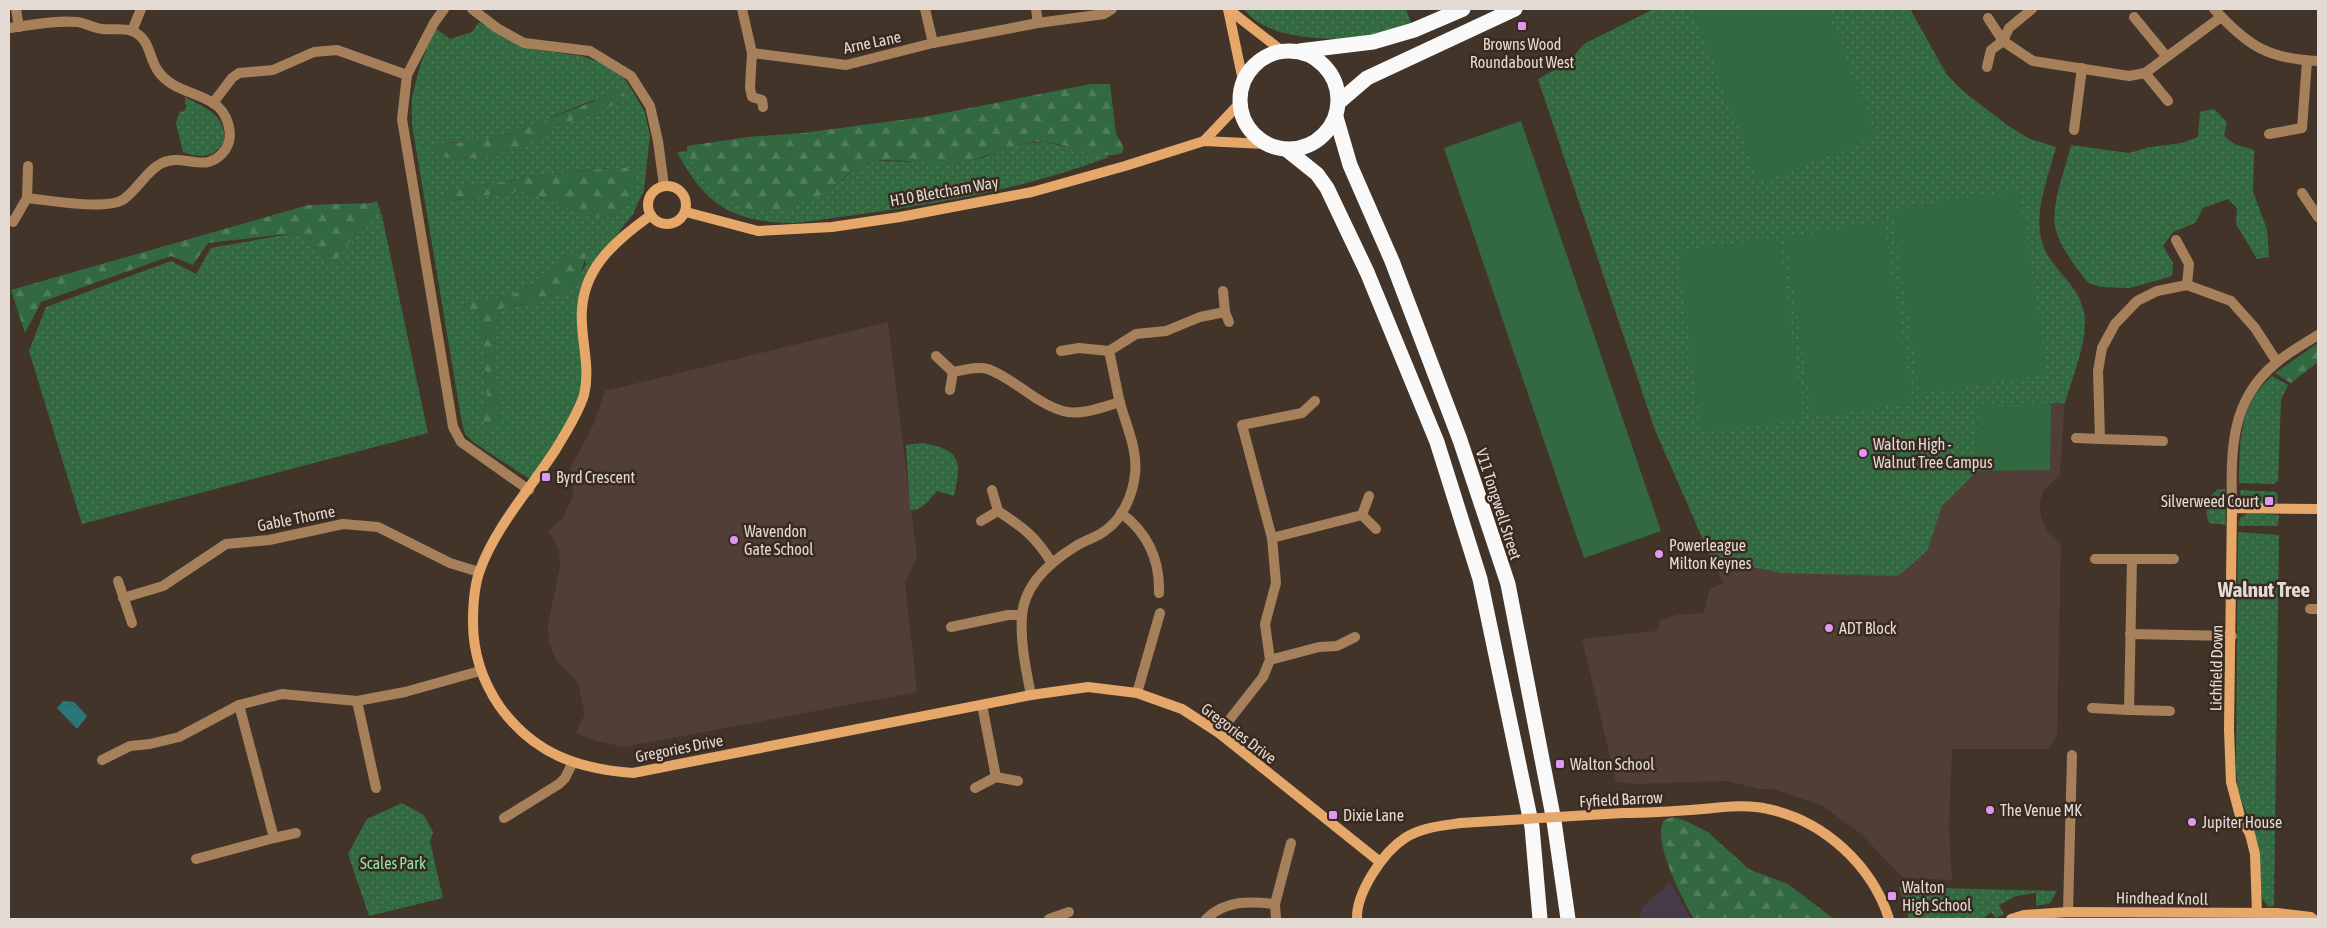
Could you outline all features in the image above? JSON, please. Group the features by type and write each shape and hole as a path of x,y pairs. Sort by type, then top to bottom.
{"highway":[{"path":"1337,110 1367,78 1514,9"},
{"path":"1290,51 1311,56 1327,70 1337,88 1337,110 1330,128 1317,141 1300,149 1287,150 1265,144 1250,132 1245,123 1239,104 1243,81 1258,61 1270,54 1290,51 1373,42 1414,30 1458,11"},
{"name":"V11 Tongwell Street","path":"1337,110 1350,165 1392,261 1460,440 1508,584 1554,820 1568,919"},
{"path":"1287,150 1317,174 1327,188 1367,272 1437,442 1480,579 1532,827 1540,919"}],"street":[{"path":"16,9 14,27 78,22 102,29 132,31 146,42 158,72 180,89 213,103 225,119 230,134 229,143 224,151 210,162 198,164 168,160 151,169 138,188 122,201 98,206 27,198"},
{"path":"132,31 140,9"},
{"path":"444,9 434,23 406,75 402,119 453,427 461,442 529,490"},
{"path":"472,9 497,28 524,43 590,51 631,76 650,106 658,141 664,186"},
{"path":"742,9 752,53 750,88 752,97 762,100 763,107"},
{"path":"925,9 934,43"},
{"path":"1036,9 1038,23"},
{"name":"Arne Lane","path":"752,53 846,65 934,43 1038,23 1104,14 1112,9"},
{"path":"1228,9 1290,51"},
{"path":"1228,9 1243,81"},
{"path":"1987,67 1991,50 2003,41 2009,28 2032,9"},
{"path":"1988,18 2003,41 2033,60 2129,76 2145,73 2217,13 2245,40 2268,53 2283,58 2318,61"},
{"path":"2134,17 2166,56"},
{"path":"213,103 232,78 239,73 273,70 314,52 337,50 406,75"},
{"path":"2268,134 2302,128 2307,61"},
{"path":"2074,130 2082,68"},
{"path":"2145,73 2168,101"},
{"path":"1204,141 1239,104"},
{"name":"H10 Bletcham Way","path":"686,212 758,231 832,227 900,217 1032,192 1125,166 1204,141 1265,144"},
{"path":"12,222 27,198 28,166"},
{"path":"664,186 675,187 684,195 687,206 686,212 678,221 666,224 660,223 651,215 648,209 653,192 664,186"},
{"path":"2302,193 2318,217"},
{"name":"Gregories Drive","path":"651,215 622,237 597,262 583,295 581,322 587,358 584,394 569,428 529,490 490,545 479,572 474,604 473,638 480,671 496,700 512,723 531,740 572,764 604,771 633,773 1031,695 1088,687 1137,693 1182,709 1219,733 1380,862"},
{"path":"2176,240 2189,264 2187,285"},
{"path":"2100,439 2098,371 2102,348 2114,324 2137,301 2157,291 2187,285 2232,301 2255,328 2277,362"},
{"path":"1223,291 1224,312 1229,322"},
{"path":"1061,352 1078,348 1109,351 1136,334 1166,331 1200,317 1224,312"},
{"name":"Lichfield Down","path":"2257,914 2255,854 2250,834 2240,816 2231,782 2229,728 2232,636 2233,444 2237,421 2246,398 2264,374 2277,362 2318,335"},
{"path":"1031,695 1022,636 1022,615 1026,598 1036,578 1052,563 1076,546 1106,530 1121,513 1131,493 1135,472 1134,452 1120,402 1109,351"},
{"path":"936,356 953,372"},
{"path":"953,372 971,368 987,369 1019,386 1044,403 1064,411 1089,411 1120,402"},
{"path":"950,390 953,372"},
{"path":"1219,733 1263,677 1270,660 1265,624 1276,583 1272,538 1242,425 1302,413 1315,401"},
{"path":"2076,438 2163,441"},
{"path":"992,490 998,511 1023,527 1038,540 1052,563"},
{"path":"1362,515 1369,496"},
{"path":"2232,508 2318,509"},
{"path":"981,520 998,511"},
{"path":"1121,513 1134,523 1147,538 1159,576 1158,593"},
{"path":"1272,538 1362,515"},
{"path":"1362,515 1376,529"},
{"name":"Gable Thorne","path":"123,598 163,586 226,544 268,540 343,524 378,527 450,563 479,572"},
{"path":"2095,559 2174,559"},
{"path":"2129,710 2132,559"},
{"path":"118,581 132,623"},
{"path":"1137,693 1160,613"},
{"path":"950,627 1008,615 1022,615"},
{"path":"2130,634 2232,636"},
{"path":"1270,660 1319,647 1337,646 1355,637"},
{"path":"102,760 130,746 150,744 179,737 239,705 282,694 357,701 405,692 480,671"},
{"path":"357,701 376,788"},
{"path":"239,705 274,838"},
{"path":"982,705 996,777"},
{"path":"2092,708 2170,711"},
{"path":"2068,912 2072,755"},
{"path":"504,818 559,784 566,778 572,764"},
{"path":"975,788 996,777 1018,781"},
{"name":"Fyfield Barrow","path":"1357,919 1364,888 1380,862 1404,838 1428,828 1461,823 1734,806 1767,808 1789,815 1811,826 1847,851 1866,873 1883,900 1889,919"},
{"path":"196,859 296,833"},
{"path":"1276,919 1275,904 1291,844"},
{"path":"1206,919 1210,915 1235,903 1250,901 1275,904"},
{"path":"1049,919 1069,912"},
{"name":"Hindhead Knoll","path":"2011,919 2024,914 2068,912 2277,914 2311,917 2313,919"}],"shaded area":[{"name":"Walton High - Walnut Tree Campus","path":"1654,9 1910,9 1947,75 1963,91 2007,125 2030,139 2056,147 2042,199 2039,220 2042,240 2047,254 2079,295 2085,316 2065,396 2060,475 2044,490 2039,503 2041,517 2046,529 2061,544 2057,737 2048,749 1952,749 1949,827 1952,880 1903,878 1860,833 1821,805 1773,789 1759,789 1726,781 1636,784 1616,782 1582,639 1656,631 1661,620 1677,615 1704,613 1709,590 1723,583 1655,430 1538,79 1568,63 1584,44"},
{"name":"Wavendon Gate School","path":"888,322 917,558 905,583 917,692 624,747 596,741 576,733 585,714 578,683 556,660 549,642 548,624 560,567 559,550 548,531 562,519 573,496 570,468 592,428 605,391"},
{"path":"1670,882 1691,919 1639,919 1642,908"}],"green space":[{"path":"1244,9 1406,9 1412,25 1360,37 1324,39 1286,34 1269,28 1255,20"},
{"name":"Walton High - Walnut Tree Campus","path":"1654,9 1910,9 1947,75 1963,91 2007,125 2030,139 2056,147 2041,202 2039,216 2042,243 2048,256 2078,296 2082,304 2085,323 2079,358 2065,403 1978,404 1977,471 1942,506 1927,551 1898,576 1781,573 1711,558 1655,430 1538,79 1568,63 1584,44"},
{"path":"1693,9 1826,9 1877,137 1759,183"},
{"path":"479,22 531,49 582,56 604,64 623,76 644,110 650,135 644,190 633,214 600,256 582,297 583,385 570,422 534,476 528,478 473,442 465,434 412,125 412,97 420,66 435,28 450,39 472,32","holes":["594,100 621,102 558,126 527,145 481,159 449,158 436,147 451,142 477,142 492,139 536,124","609,168 619,216 600,218 584,214 526,191 506,192 445,202 444,193 450,190 552,174","579,248 586,264 574,285 535,302 501,309 497,321 494,350 500,425 482,413 487,399 481,310 462,305 511,295 540,280"]},
{"path":"1091,84 1110,84 1116,134 1124,148 1122,153 1112,155 1093,154 1055,143 1033,142 1010,147 977,159 954,163 874,161 857,168 827,191 805,203 781,211 764,212 745,208 718,193 701,177 687,151 687,146 748,137 802,133 924,117"},
{"path":"614,87 622,90 625,96 621,102 558,126 527,145 481,159 449,158 439,155 436,147 442,143 476,142 510,134 594,101"},
{"path":"185,97 213,113 222,125 224,141 211,154 195,156 183,152 176,123 180,111 183,112 187,106 185,104"},
{"path":"2214,109 2227,122 2224,136 2234,144 2254,150 2253,192 2267,229 2269,257 2257,259 2236,224 2237,208 2228,199 2203,208 2195,223 2173,232 2163,246 2173,263 2172,276 2130,288 2101,287 2088,283 2062,245 2054,222 2056,200 2071,145 2129,153 2150,147 2182,143 2198,137 2200,112"},
{"path":"1521,121 1661,531 1584,558 1444,148"},
{"path":"1046,142 1109,157 1071,170 994,191 915,206 796,223 756,220 724,208 711,199 699,186 677,152 687,151 703,180 832,188 862,164 876,161 955,163 982,158 1016,144"},
{"path":"609,168 634,168 637,175 630,197 619,216 600,218 584,214 526,191 506,192 445,202 443,193 450,190 552,174"},
{"path":"2019,190 2047,374 1920,394 1892,210"},
{"path":"377,201 382,216 368,218 334,263 295,233 208,243 193,265 171,256 41,302 25,333 11,290 308,205 371,203"},
{"path":"382,216 428,433 82,524 29,351 46,307 171,261 196,274 211,248 295,233 334,263 368,218"},
{"path":"1884,222 1912,402 1813,417 1785,237"},
{"path":"1779,238 1803,419 1701,432 1678,251"},
{"path":"579,248 586,250 586,254 580,274 573,286 548,298 501,309 497,321 495,350 500,425 490,430 485,426 482,413 487,399 481,311 463,312 461,305 511,295 540,280"},
{"path":"2318,343 2318,362 2291,383 2275,373"},
{"path":"2272,376 2288,385 2281,400 2278,481 2274,484 2239,483 2241,439 2247,412 2261,387"},
{"path":"2051,403 2050,470 1977,471 1978,404"},
{"path":"921,443 944,449 956,458 958,465 957,484 954,496 937,491 922,507 910,510 906,445"},
{"path":"2218,489 2225,489 2226,525 2209,523 2207,517 2206,508 2208,501"},
{"path":"2240,490 2277,492 2278,503 2249,503 2241,498"},
{"path":"2248,513 2279,515 2278,526 2238,526 2240,518"},
{"path":"2238,532 2279,535 2274,906 2269,907 2262,899 2257,841 2238,791 2236,766"},
{"name":"Scales Park","path":"402,803 424,815 433,832 430,842 443,898 369,916 348,854 367,819"},
{"path":"1673,817 1686,821 1709,833 1750,870 1788,884 1834,919 1694,919 1670,870 1662,841 1661,829 1664,820"},
{"path":"1899,887 2057,891 2050,903 2036,906 2036,893 2016,896 1999,905 2004,914 1996,918 1991,912 1983,919 1909,919"}],"water":[{"path":"63,701 74,702 87,716 77,729 57,708"}],"place":[{"name":"Browns Wood Roundabout West","path":"1522,26"},
{"name":"Walton High - Walnut Tree Campus","path":"1863,453"},
{"name":"Byrd Crescent","path":"546,477"},
{"name":"Silverweed Court","path":"2269,501"},
{"name":"Wavendon Gate School","path":"734,540"},
{"name":"Powerleague Milton Keynes","path":"1659,554"},
{"name":"ADT Block","path":"1829,628"},
{"name":"Walton School","path":"1560,764"},
{"name":"The Venue MK","path":"1990,810"},
{"name":"Dixie Lane","path":"1333,815"},
{"name":"Jupiter House","path":"2192,822"},
{"name":"Walton High School","path":"1892,896"}],"district":[{"name":"Walnut Tree","path":"2264,590"}]}
